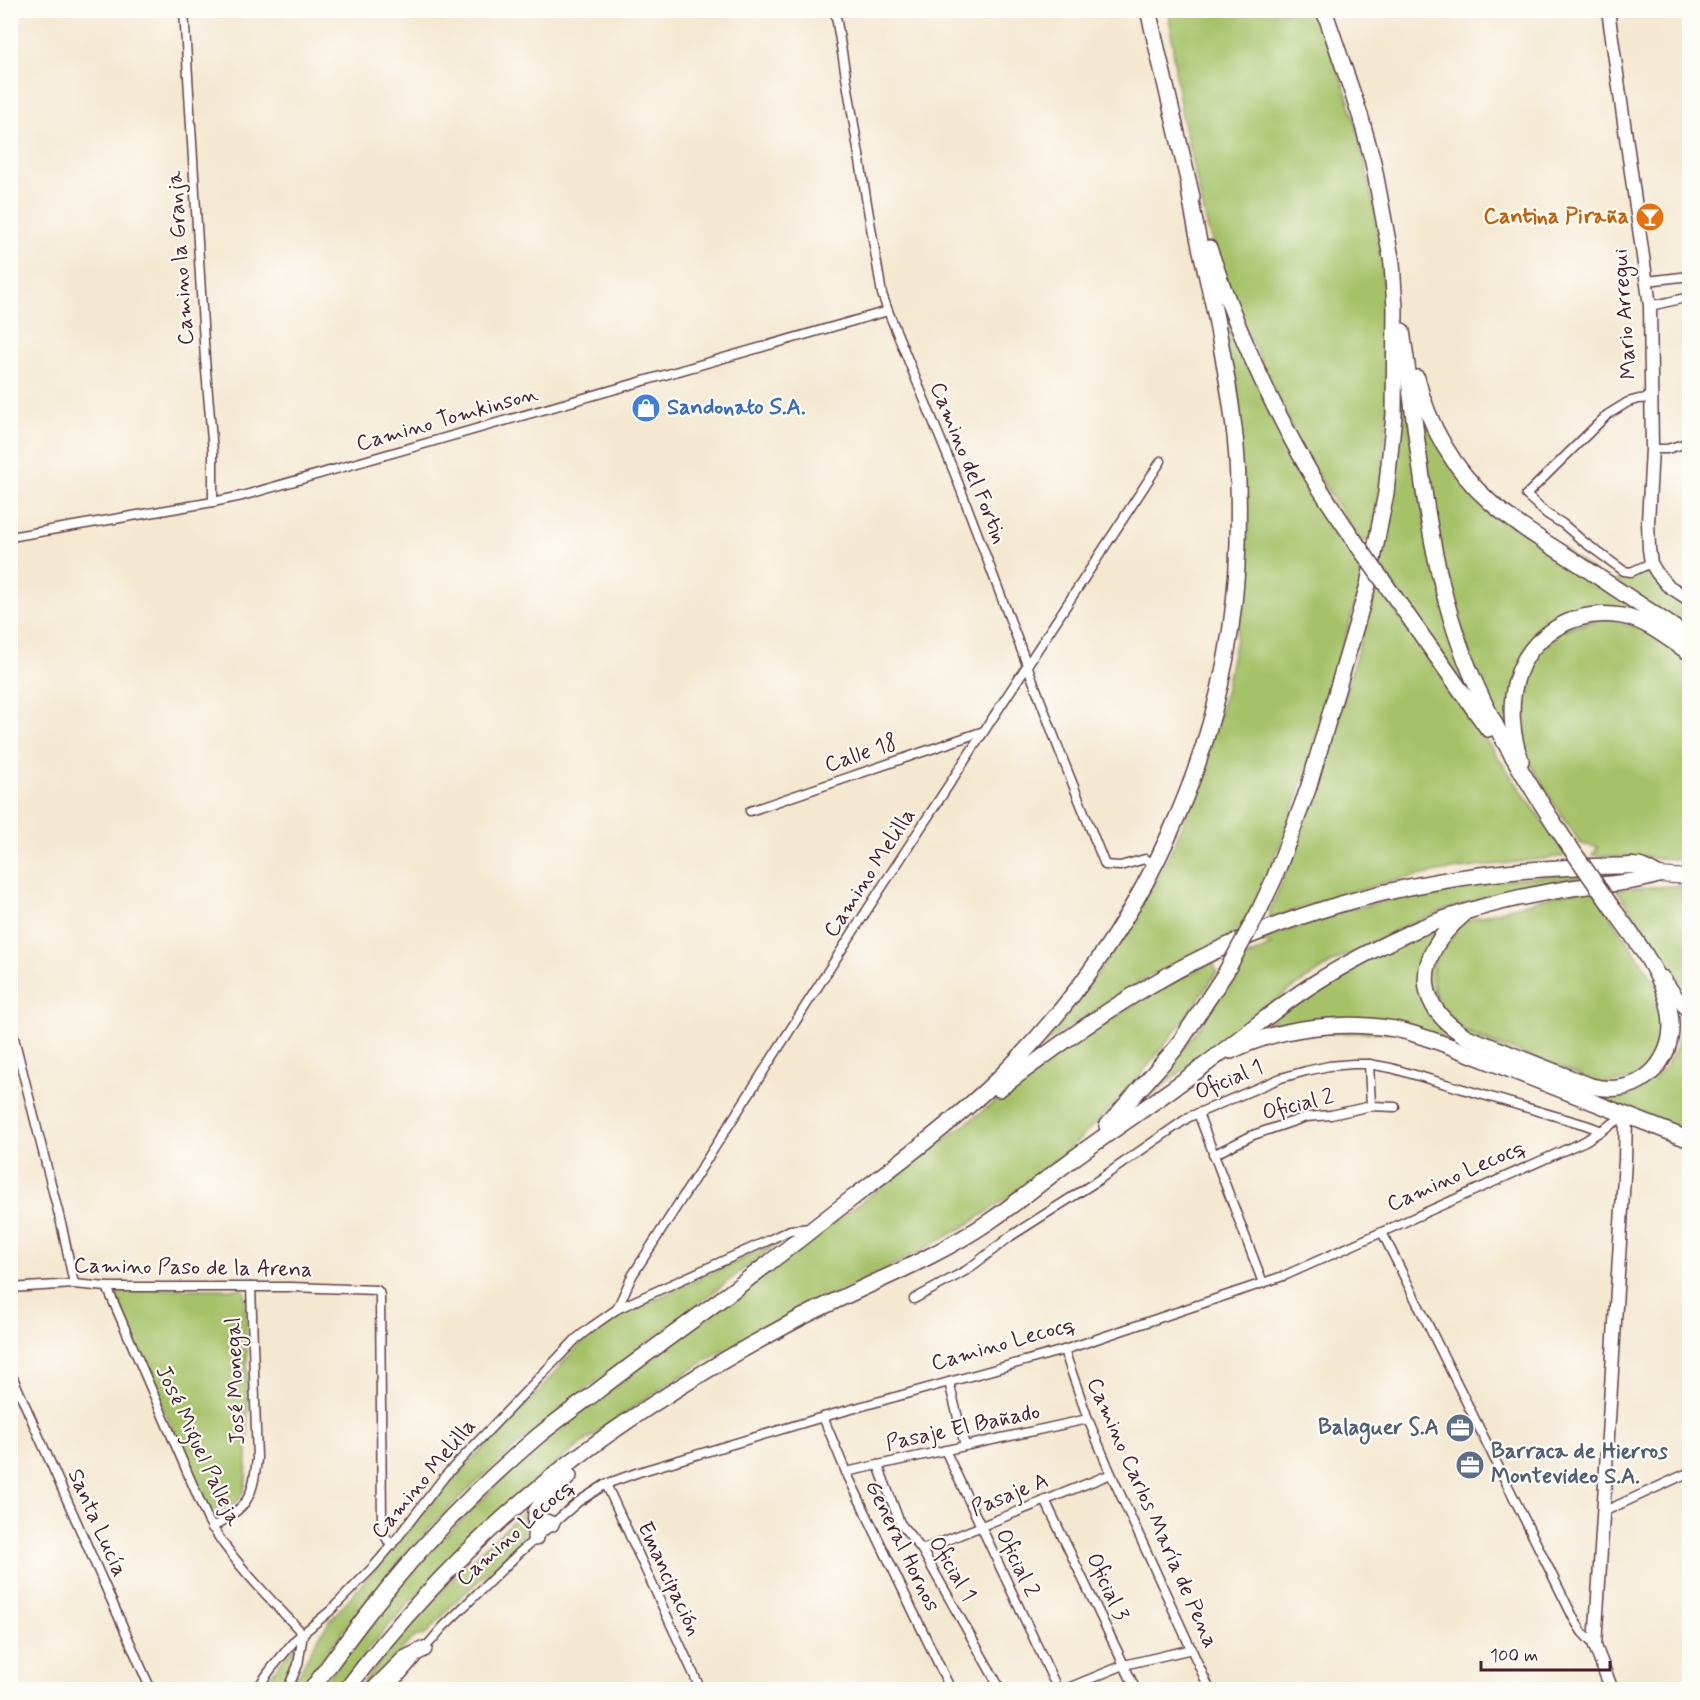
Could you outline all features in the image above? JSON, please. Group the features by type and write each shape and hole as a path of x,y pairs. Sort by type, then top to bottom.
{"highway":[{"path":"943,1129 1024,1053 1097,963 1126,917 1155,864 1186,795 1205,743 1228,649 1235,597 1238,543 1238,469 1234,422 1189,188 1148,10"},
{"path":"1324,10 1360,115 1373,162 1412,391 1430,534 1451,620 1485,707 1507,747 1566,840 1660,973 1671,1000 1674,1024 1673,1036 1666,1057 1652,1073 1631,1085 1607,1090 1591,1086 1467,1037 1456,1030 1439,1014 1428,991 1426,978 1431,953 1442,935 1469,910"},
{"path":"1189,188 1221,285 1239,330 1281,419 1309,470 1361,550 1516,771 1534,792"},
{"path":"1392,263 1426,408 1439,438 1470,481 1489,501 1528,531 1689,638"},
{"path":"1065,1164 1100,1133 1176,1048 1226,972 1274,879 1311,778 1368,585 1386,493 1394,415 1395,308 1392,263"},
{"path":"1534,792 1517,749 1512,706 1520,669 1533,646 1545,635 1555,627 1581,617 1596,614 1624,616 1649,627 1689,653"},
{"path":"311,1689 374,1606 435,1534 542,1432 943,1129 1117,1005 1150,985 1224,948 1281,925 1338,906 1424,885 1486,874 1549,868 1640,866 1658,875"},
{"path":"346,1689 419,1603 489,1532 545,1482 592,1446 696,1376 791,1323 938,1253 989,1222 1065,1164 1203,1067 1283,1005 1337,970 1399,938 1469,910 1555,891 1643,880 1658,875"},
{"path":"1203,1067 1236,1048 1284,1033 1338,1025 1374,1026 1413,1033 1441,1043 1689,1140"},
{"path":"535,1538 536,1516 546,1497 629,1430 642,1411"},
{"path":"536,1516 551,1524"},
{"path":"374,1689 404,1659 424,1649"}],"main road":[{"path":"1658,875 1689,877"}],"street":[{"name":"Camino la Granja","path":"184,10 205,359 213,452 213,502"},
{"name":"Camino del Fortin","path":"835,10 882,294 888,311 956,477 1105,865 1120,866 1145,859 1155,864"},
{"name":"Mario Arregui","path":"1608,10 1650,306 1652,449 1648,530 1651,563"},
{"path":"1647,281 1689,276"},
{"path":"1650,306 1689,297"},
{"name":"Camino Tomkinson","path":"10,537 213,502 316,475 888,311"},
{"path":"1652,398 1628,402 1607,415 1526,495 1546,514 1563,524 1624,571 1631,572 1651,563 1656,573 1667,585 1689,600"},
{"path":"1652,449 1667,449 1689,442"},
{"name":"Camino Melilla","path":"617,1310 632,1276 880,890 1161,461"},
{"name":"Calle 18","path":"750,811 984,731"},
{"path":"1660,973 1689,1015"},
{"path":"10,1022 62,1227 74,1284"},
{"path":"1369,1065 1371,1106"},
{"name":"Oficial 1","path":"914,1299 967,1270 1011,1236 1094,1183 1189,1117 1281,1078 1329,1066 1369,1065 1411,1073 1602,1131"},
{"name":"Oficial 2","path":"1213,1155 1252,1135 1306,1117 1331,1115 1371,1106 1395,1107"},
{"path":"1198,1113 1263,1283"},
{"path":"1595,1646 1626,1115"},
{"name":"Camino Lecocq","path":"389,1689 443,1627 535,1538 578,1502 606,1484 823,1417 1064,1350 1286,1275 1585,1142 1626,1115"},
{"name":"Camino Melilla","path":"256,1689 303,1634 330,1611 392,1546 445,1476 475,1443 576,1339 617,1310 790,1230 813,1228"},
{"path":"1382,1232 1574,1619 1581,1632 1595,1646 1612,1689"},
{"name":"Camino Paso de la Arena","path":"10,1288 74,1284 107,1287 375,1289 380,1296 382,1524 383,1532 392,1546"},
{"name":"José Miguel Palleja","path":"107,1287 212,1528 242,1569 303,1634"},
{"name":"José Monegal","path":"212,1528 246,1503 252,1491 255,1476 257,1459 251,1287"},
{"name":"Camino Carlos María de Pena","path":"1064,1350 1088,1419 1111,1474 1210,1689"},
{"name":"Santa Lucía","path":"10,1371 151,1689"},
{"path":"949,1382 965,1446"},
{"name":"General Hornos","path":"823,1417 846,1472 951,1689"},
{"name":"Pasaje El Bañado","path":"846,1472 1088,1419"},
{"name":"Oficial 2","path":"945,1450 1060,1689"},
{"name":"Oficial 1","path":"878,1465 900,1523 922,1550 1000,1689"},
{"path":"1603,1512 1689,1472"},
{"name":"Pasaje A","path":"922,1550 1111,1474"},
{"name":"Emancipación","path":"606,1484 701,1689"},
{"name":"Oficial 3","path":"1045,1500 1136,1689"},
{"path":"287,1689 298,1665 303,1634"},
{"path":"1060,1689 1124,1665 1192,1649"}],"green space":[{"path":"1169,11 1315,11 1334,59 1360,140 1379,238 1384,289 1388,390 1380,490 1371,539 1361,542 1302,450 1230,295 1208,230 1183,122"},
{"path":"1218,294 1366,567 1300,790 1260,893 1238,933 1146,978 1073,1024 1028,1057 1064,1017 1103,966 1164,865 1196,790 1224,697 1241,603 1246,510"},
{"path":"1402,375 1424,519 1499,737 1380,565 1396,471 1401,423"},
{"path":"1417,403 1456,469 1689,643 1624,612 1538,635 1506,734 1476,674 1444,574"},
{"path":"1644,572 1689,606 1689,633 1615,581"},
{"path":"1376,583 1567,856 1443,871 1391,881 1270,919 1270,910 1329,748"},
{"path":"1606,619 1642,628 1689,661 1689,861 1593,855 1598,847 1581,844 1528,759 1518,727 1519,689 1530,661 1560,631"},
{"path":"1607,870 1636,873 1628,877 1568,879 1515,889 1451,908 1405,926 1335,961 1291,989 1139,1102 1197,1031 1244,958 1272,945 1261,942 1265,938 1351,909 1434,889"},
{"path":"1689,886 1690,987 1686,989 1616,889"},
{"path":"1591,889 1664,996 1664,1050 1634,1079 1602,1084 1462,1030 1439,1010 1430,967 1462,922 1554,895"},
{"path":"1443,926 1433,938 1434,1016 1591,1091 1654,1078 1663,1070 1675,1051 1680,1018 1689,1028 1689,1134 1427,1031 1250,1035 1290,1005 1375,954"},
{"path":"1214,961 1217,972 1165,1044 1108,1111 1043,1171 970,1223 902,1261 728,1348 608,1424 527,1487 463,1546 422,1588 364,1654 363,1659 339,1689 319,1690 420,1562 497,1484 573,1418 1056,1056 1145,997"},
{"path":"783,1239 545,1422 470,1488 380,1584 301,1689 291,1690 311,1650 329,1622 449,1483 538,1392 573,1351 611,1319 622,1313"},
{"path":"119,1289 243,1289 245,1291 248,1393 246,1475 242,1495 231,1506 216,1510 206,1508 116,1297"},
{"path":"526,1509 524,1531 520,1543 455,1602 425,1635 417,1636 409,1642 365,1689 357,1690 402,1634 462,1569"},
{"path":"296,1646 281,1689 261,1690 281,1661"}],"place":[{"name":"Cantina Piraña","path":"1650,217"},
{"name":"Sandonato S.A.","path":"646,408"},
{"name":"Balaguer S.A","path":"1460,1428"},
{"name":"Barraca de Hierros Montevideo S.A.","path":"1470,1465"}]}
